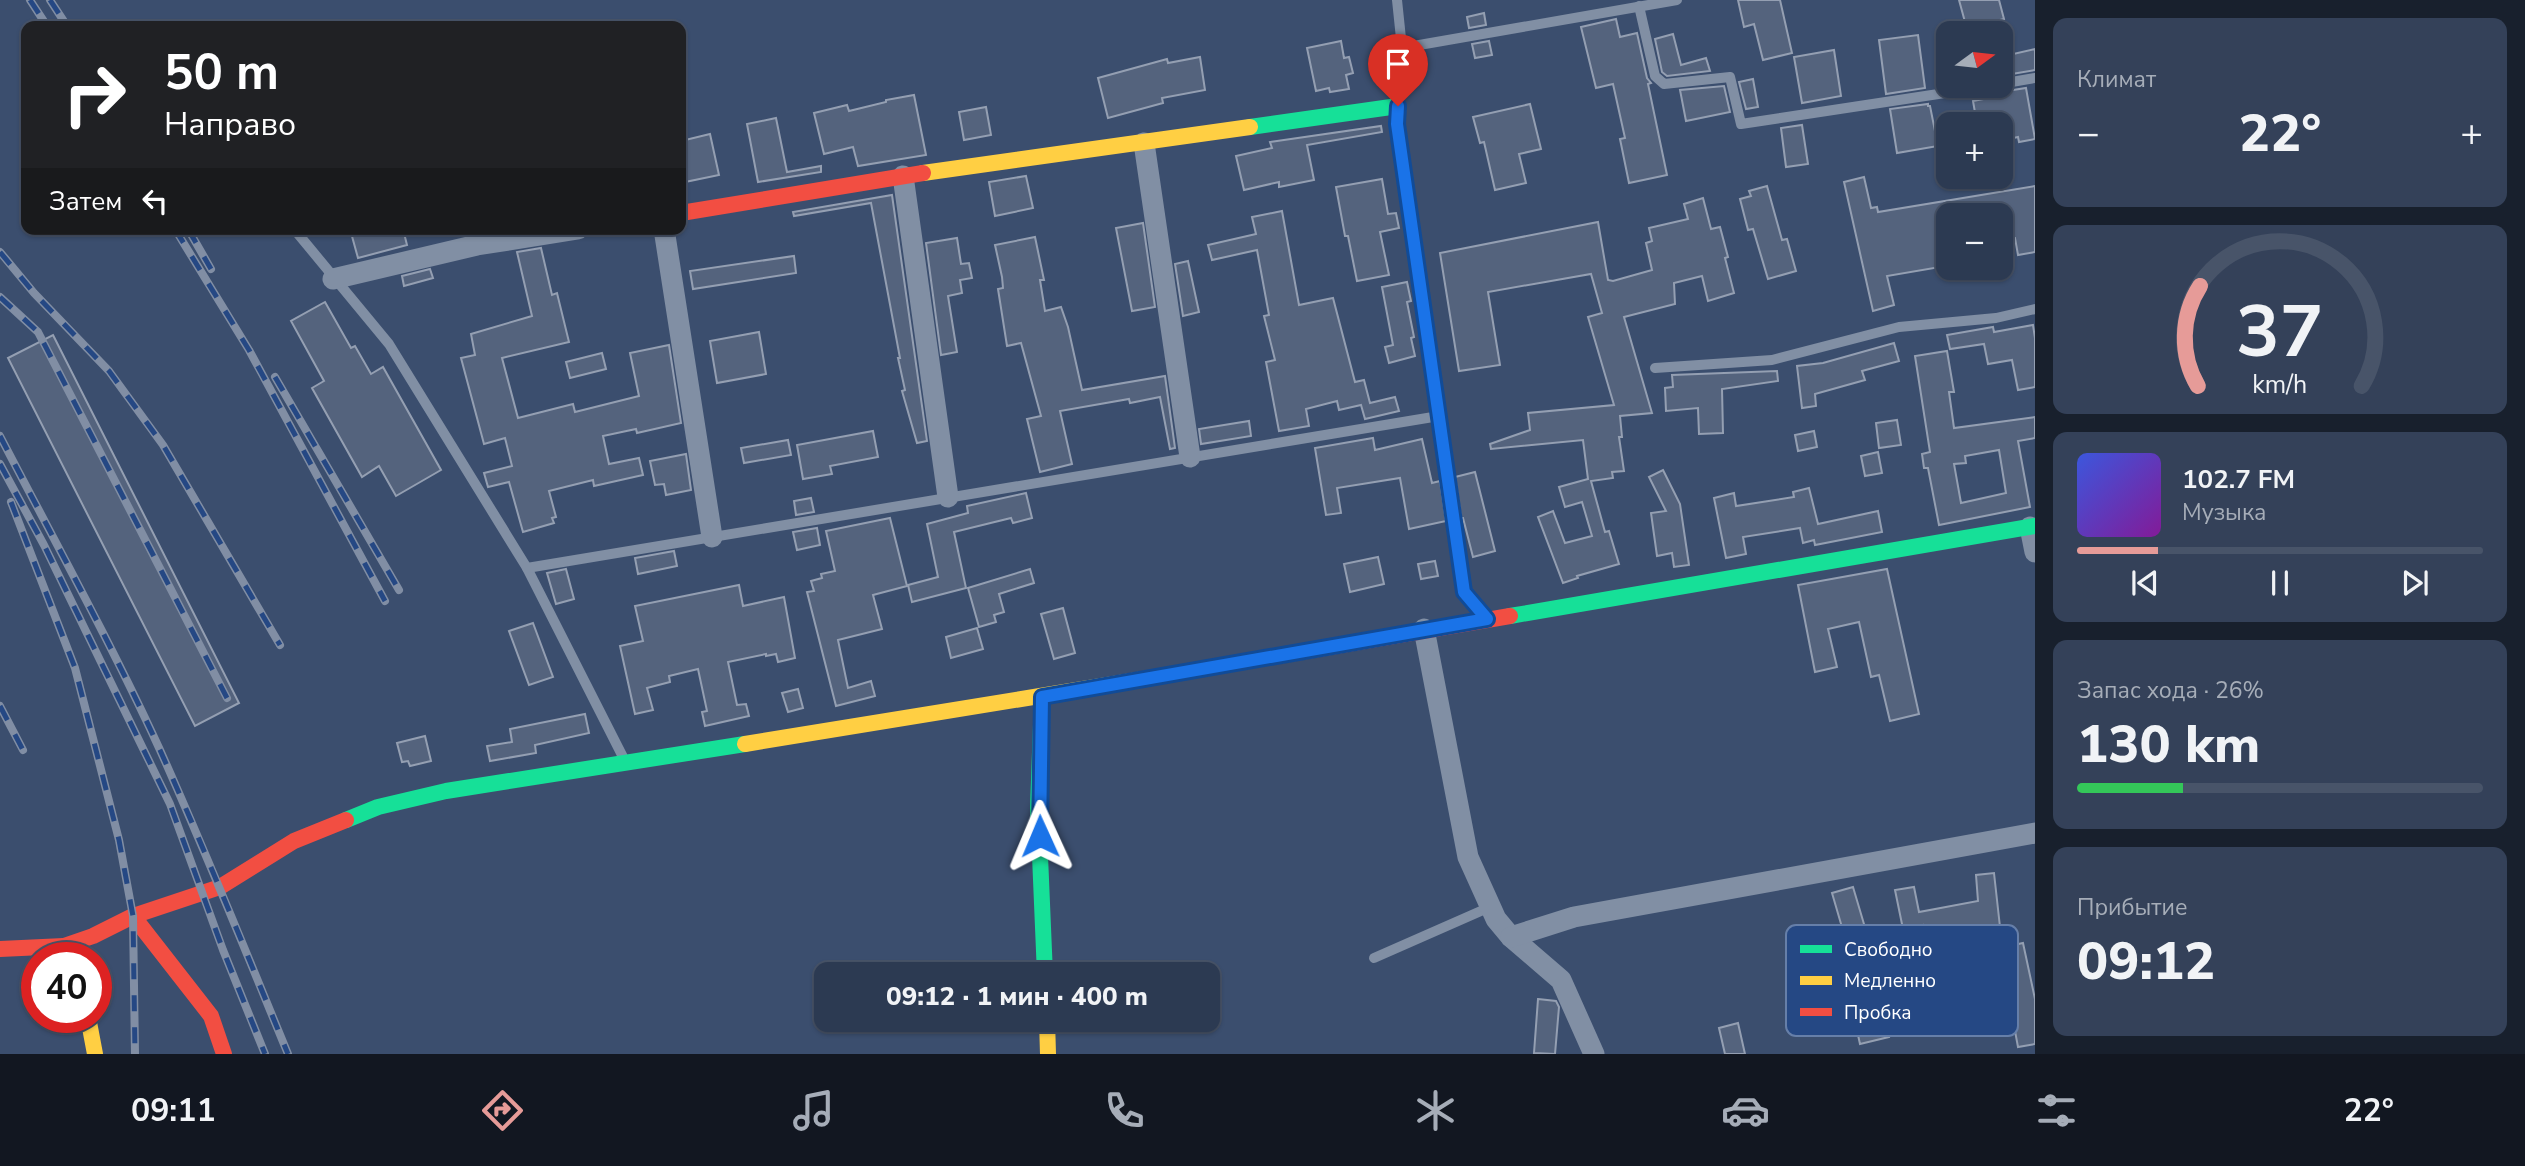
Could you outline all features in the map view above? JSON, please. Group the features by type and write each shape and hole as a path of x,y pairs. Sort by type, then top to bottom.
{"street":[{"path":"686,212 903,176 1398,106"},
{"path":"1144,143 1190,457"},
{"path":"903,176 948,496"},
{"path":"334,279 477,244 538,235"},
{"path":"665,235 712,537"},
{"path":"82,942 133,916 220,887 294,841 378,807 446,792 1042,697 2032,526 2035,552"},
{"path":"1424,629 1468,857 1496,919 1511,937 1562,980 1594,1054"},
{"path":"1042,697 1038,808 1044,962"},
{"path":"1511,937 1574,917 2035,833"},
{"path":"133,916 211,1016 224,1054"},
{"path":"0,948 21,949"},
{"path":"1047,1032 1048,1054"},
{"path":"91,1033 95,1054"}],"lane":[{"path":"1397,0 1402,48 1397,124 1464,592 1487,619"},
{"path":"1402,48 1677,0"},
{"path":"1639,6 1655,76 1664,84 1730,77 1741,124 1936,94"},
{"path":"2013,82 2035,78"},
{"path":"299,235 390,344 527,568 625,762"},
{"path":"1655,368 1772,360 1899,327 1996,317 2035,309"},
{"path":"527,568 1439,416"},
{"path":"1374,958 1490,907"}],"building":[{"path":"1738,0 1780,0 1792,53 1763,60 1754,24 1744,27"},
{"path":"1959,0 1999,0 2004,19 1965,21"},
{"path":"1484,13 1486,25 1469,28 1467,17"},
{"path":"1616,19 1620,37 1637,33 1647,78 1651,83 1648,84 1667,175 1629,183 1620,139 1625,138 1613,84 1596,88 1581,27"},
{"path":"1673,34 1681,65 1706,58 1710,71 1667,76 1662,72 1655,39"},
{"path":"1918,35 1925,88 1886,94 1879,40"},
{"path":"1341,41 1344,58 1349,57 1353,73 1346,75 1349,89 1330,92 1329,88 1316,91 1307,48"},
{"path":"1489,41 1492,55 1475,58 1472,44"},
{"path":"2035,49 2035,70 2013,74 2013,54"},
{"path":"1834,50 1841,96 1802,103 1794,57"},
{"path":"1200,57 1205,90 1162,98 1163,103 1108,118 1098,78 1167,59 1168,63"},
{"path":"1753,79 1758,107 1746,109 1739,82"},
{"path":"1724,86 1730,112 1686,121 1680,90"},
{"path":"2026,88 2035,139 2019,142 2018,137 2013,138 2013,112 1975,112 1973,101 2013,98 2013,90"},
{"path":"914,95 926,155 858,166 853,147 824,154 814,113 847,105 849,111"},
{"path":"1530,104 1541,149 1519,154 1526,183 1495,190 1484,142 1480,143 1473,117"},
{"path":"1928,104 1936,146 1897,153 1890,109"},
{"path":"986,107 991,135 964,140 959,112"},
{"path":"776,118 787,172 821,166 821,172 758,182 747,124"},
{"path":"1802,125 1808,164 1786,167 1781,128"},
{"path":"1381,126 1382,132 1307,145 1314,180 1279,187 1279,182 1244,190 1236,156 1272,148 1270,142"},
{"path":"710,134 719,175 686,182 686,140"},
{"path":"1026,176 1033,208 995,216 989,182"},
{"path":"1864,177 1871,208 1877,207 1878,212 2035,186 2035,252 2018,255 2013,238 2013,203 1936,203 1936,268 1887,276 1894,305 1873,311 1844,182"},
{"path":"1382,179 1388,214 1396,213 1399,228 1380,232 1389,275 1357,281 1336,187"},
{"path":"1767,186 1782,240 1787,239 1796,271 1768,279 1753,229 1748,230 1740,199 1751,196 1749,191"},
{"path":"892,195 927,441 917,443 902,391 905,390 900,358 871,203 794,216 793,212"},
{"path":"1703,198 1711,229 1720,227 1734,293 1708,301 1702,276 1674,283 1675,304 1624,317 1652,413 1620,416 1622,437 1619,437 1624,471 1612,472 1613,478 1591,481 1605,532 1609,531 1619,564 1577,576 1578,578 1563,583 1538,517 1553,511 1565,543 1592,536 1582,502 1565,507 1559,487 1588,479 1583,440 1491,449 1490,444 1530,430 1528,413 1614,405 1588,317 1602,313 1591,274 1488,292 1500,365 1459,371 1440,253 1598,222 1608,280 1613,281 1652,270 1646,243 1652,241 1649,228 1688,219 1684,204"},
{"path":"1282,211 1299,305 1333,298 1355,382 1364,380 1370,403 1395,397 1399,411 1365,419 1361,405 1339,410 1337,401 1306,409 1309,426 1279,431 1266,362 1275,360 1264,316 1269,315 1257,250 1212,260 1208,245 1256,234 1252,217"},
{"path":"1143,223 1155,307 1132,311 1116,228"},
{"path":"352,235 404,235 407,245 358,258"},
{"path":"1035,237 1044,280 1040,280 1045,311 1061,307 1082,390 1165,376 1175,448 1170,449 1160,397 1130,403 1129,399 1060,411 1072,464 1040,472 1027,419 1041,416 1021,343 1007,346 998,289 1003,288 1002,277 995,245"},
{"path":"957,238 961,264 969,263 972,278 960,280 962,293 948,296 957,352 941,355 926,243"},
{"path":"541,248 552,295 557,293 569,342 502,358 518,418 573,404 575,412 639,396 630,353 669,345 681,423 637,433 636,429 603,436 609,464 639,458 643,475 594,486 593,480 549,491 556,517 552,518 554,523 523,532 509,482 488,487 484,473 512,466 505,438 484,444 461,358 475,355 471,334 532,316 517,252"},
{"path":"794,256 796,273 693,289 690,271"},
{"path":"1188,261 1199,312 1183,316 1175,264"},
{"path":"430,269 433,278 404,286 402,276"},
{"path":"1407,282 1411,301 1407,302 1415,356 1389,363 1385,347 1393,345 1382,287"},
{"path":"325,302 351,348 355,346 371,374 383,367 441,470 396,496 379,466 362,477 312,388 324,381 291,321"},
{"path":"2033,325 2035,387 2018,390 2012,360 1988,364 1984,344 1950,349 1947,335 1993,327 1994,332"},
{"path":"759,332 766,374 717,383 710,341"},
{"path":"53,335 239,703 195,726 8,358"},
{"path":"1894,343 1899,361 1862,371 1865,380 1815,394 1816,406 1802,408 1797,366 1823,363"},
{"path":"1947,351 1954,392 1949,392 1954,428 2035,417 2035,438 2018,441 2030,507 1939,525 1928,468 1924,468 1922,454 1930,452 1915,356","holes":["1999,450 2006,493 1961,503 1954,464 1966,463 1965,456"]},
{"path":"602,353 606,369 570,378 566,362"},
{"path":"1777,371 1778,381 1722,389 1723,433 1699,434 1698,408 1666,411 1665,388 1673,387 1672,375"},
{"path":"1897,420 1901,445 1879,448 1876,423"},
{"path":"1249,421 1251,436 1201,444 1199,429"},
{"path":"873,431 878,457 830,466 832,474 803,479 797,445"},
{"path":"1814,431 1817,447 1798,451 1795,435"},
{"path":"1373,438 1375,450 1422,439 1432,483 1440,481 1446,521 1409,529 1400,478 1337,488 1341,513 1326,515 1315,448"},
{"path":"788,440 791,455 744,463 741,448"},
{"path":"1878,452 1882,473 1865,476 1861,456"},
{"path":"686,454 691,490 666,495 664,484 655,485 650,461"},
{"path":"1663,470 1680,504 1689,565 1674,567 1672,553 1657,556 1651,513 1666,511 1649,477"},
{"path":"1475,472 1495,551 1473,557 1461,518 1455,477"},
{"path":"1809,488 1818,524 1878,511 1882,532 1815,545 1814,540 1803,543 1800,528 1743,537 1746,554 1726,558 1714,498 1734,493 1736,506 1794,497 1793,492"},
{"path":"1026,493 1032,518 1013,523 1011,518 954,532 966,588 912,602 908,585 938,577 927,524 968,513 967,506"},
{"path":"811,498 814,512 796,515 794,501"},
{"path":"890,518 907,586 873,595 882,629 838,640 848,688 871,681 875,696 836,706 807,592 814,591 811,581 822,578 821,574 835,571 826,531"},
{"path":"817,528 820,545 797,550 793,532"},
{"path":"674,551 677,566 638,574 635,558"},
{"path":"1378,557 1384,584 1350,592 1344,564"},
{"path":"1435,561 1438,576 1421,579 1418,564"},
{"path":"566,569 574,599 556,604 547,573"},
{"path":"1030,569 1034,583 999,594 1004,612 994,615 996,622 979,627 968,588"},
{"path":"1887,569 1919,714 1890,721 1879,675 1871,677 1859,622 1828,629 1837,667 1815,672 1798,585"},
{"path":"739,585 743,606 784,597 795,658 778,662 776,654 766,654 728,662 737,705 746,704 749,716 705,726 702,712 707,711 698,669 669,676 670,682 647,688 653,710 635,714 620,646 643,641 635,606"},
{"path":"1063,608 1075,653 1054,659 1041,614"},
{"path":"533,623 553,677 529,685 509,631"},
{"path":"977,628 983,649 951,658 946,637"},
{"path":"798,689 803,708 788,712 782,693"},
{"path":"585,714 589,733 535,745 536,753 490,761 487,746 512,742 510,729"},
{"path":"425,736 431,761 410,766 408,761 402,762 397,743"},
{"path":"1994,873 2000,925 1902,925 1895,890 1914,887 1919,912 1978,901 1976,875"},
{"path":"1853,887 1864,925 1841,925 1832,893"},
{"path":"2023,943 2035,999 2035,1044 2018,1047 2016,1036 2018,944"},
{"path":"1538,999 1556,1001 1559,1007 1555,1054 1534,1053"},
{"path":"1738,1023 1745,1054 1725,1054 1719,1028"},
{"path":"1858,1036 1889,1037 1860,1044"}],"railway":[{"path":"30,0 44,21"},
{"path":"50,0 64,21"},
{"path":"179,235 249,350 385,601"},
{"path":"191,235 211,269"},
{"path":"0,252 34,293 109,371 163,445 280,645"},
{"path":"0,297 38,332 227,698"},
{"path":"275,377 399,590"},
{"path":"0,436 102,631 160,750 288,1054"},
{"path":"0,464 44,545 170,804 223,950 265,1054"},
{"path":"11,502 75,668 119,840 133,916 135,1054"},
{"path":"0,706 23,750"}],"traffic: fast":[{"path":"1250,127 1398,106"},
{"path":"1510,616 2035,526"},
{"path":"1042,697 1038,808 1044,962"},
{"path":"346,820 378,807 446,791 745,744"}],"traffic: slow":[{"path":"923,173 1250,127"},
{"path":"745,744 1150,678"},
{"path":"1047,1032 1048,1054"},
{"path":"91,1033 95,1054"}],"traffic: jam":[{"path":"686,212 923,173"},
{"path":"1150,678 1510,616"},
{"path":"76,942 133,916 220,887 294,841 346,820"},
{"path":"133,916 211,1016 224,1054"},
{"path":"0,949 21,948"}],"route":[{"path":"1040,836 1038,808 1042,697 1487,619 1464,592 1397,124 1398,106"}]}
